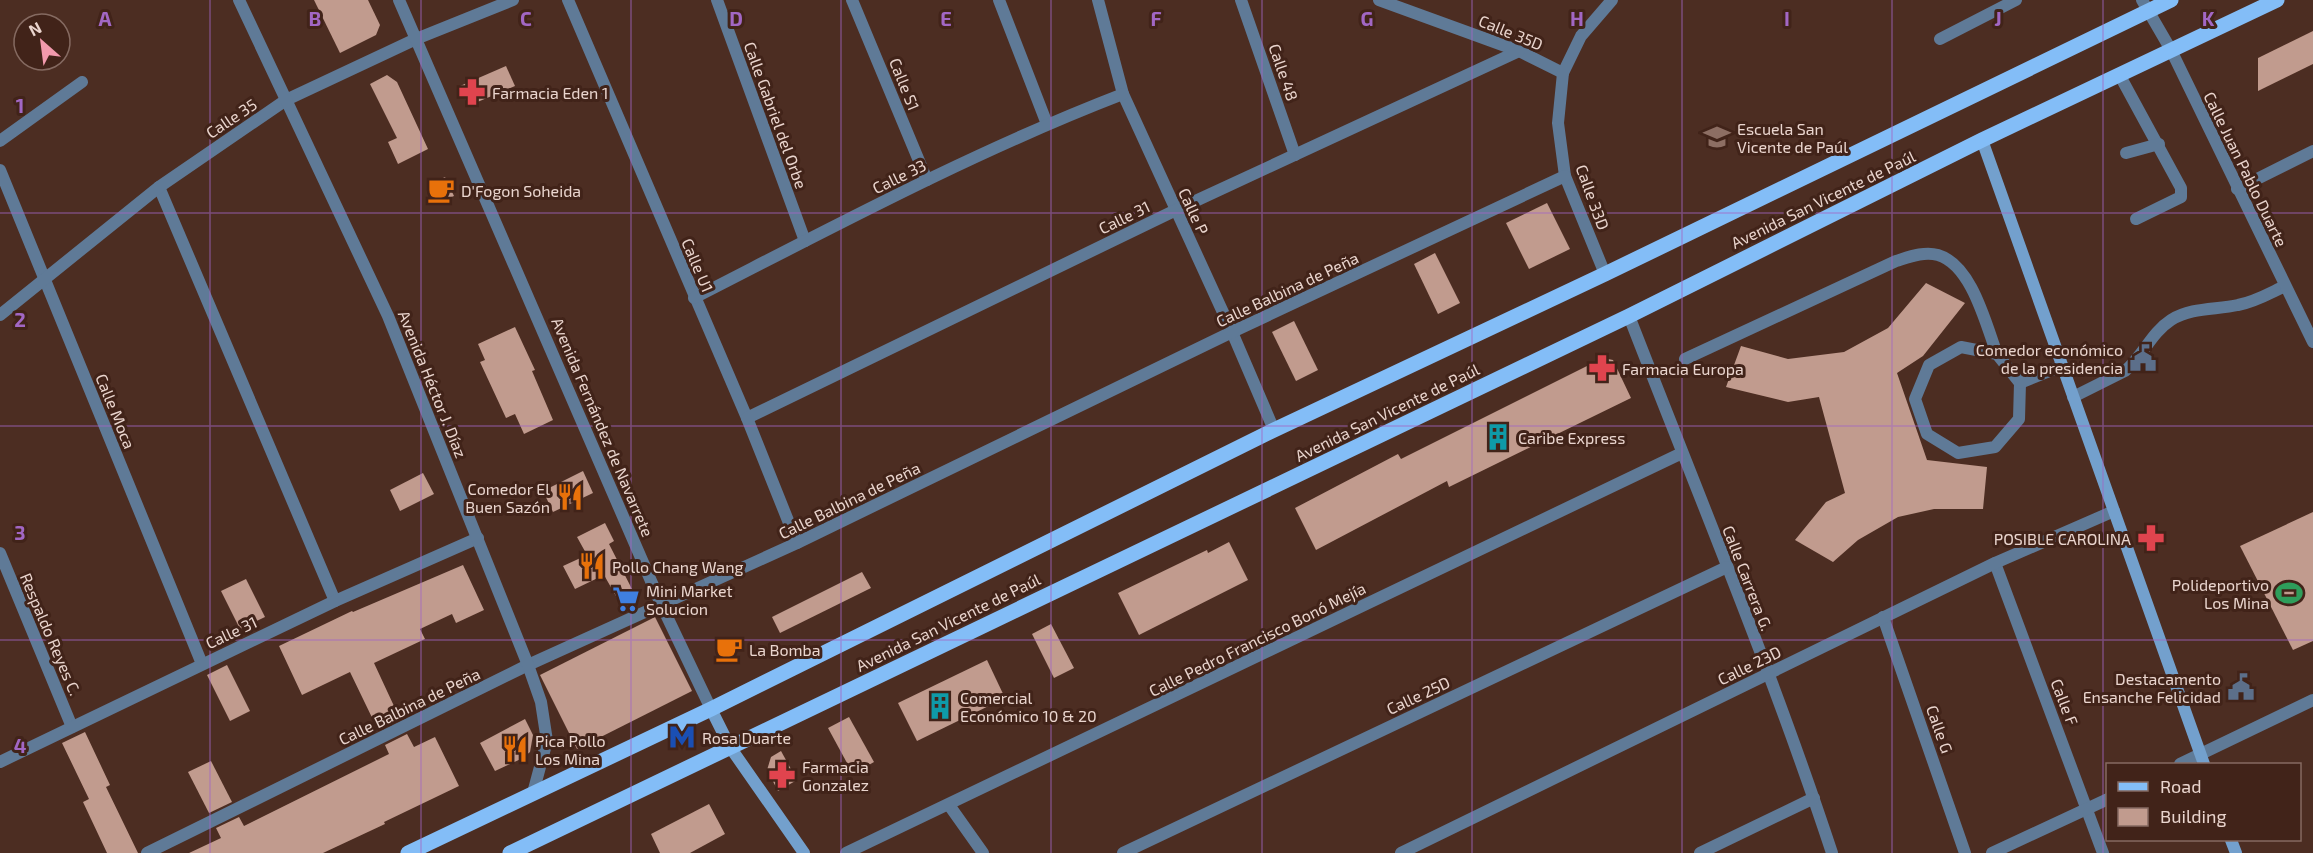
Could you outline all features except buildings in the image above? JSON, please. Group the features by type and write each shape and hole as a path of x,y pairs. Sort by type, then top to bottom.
{"main road":[{"name":"Avenida San Vicente de Paúl","path":"408,853 711,709 1274,430 1605,274 2145,5 2171,0"},
{"name":"Avenida San Vicente de Paúl","path":"510,853 1629,316 1982,140 2277,0"},
{"path":"1982,140 2203,759"},
{"name":"Avenida Fernández de Navarrete","path":"711,709 730,747 804,853"}],"street":[{"name":"Avenida Héctor J. Díaz","path":"239,0 388,316 528,665 541,702 547,741 533,793"},
{"name":"Avenida Fernández de Navarrete","path":"399,0 661,604 711,709"},
{"name":"Calle 35","path":"0,315 159,187 286,100 416,39 513,0"},
{"name":"Calle U1","path":"568,0 747,418 797,543"},
{"name":"Calle Gabriel del Orbe","path":"717,0 805,242"},
{"name":"Calle S1","path":"852,0 927,180"},
{"path":"999,0 1047,124"},
{"name":"Calle P","path":"1098,0 1123,94 1232,332 1274,430"},
{"name":"Calle 48","path":"1241,0 1295,155"},
{"name":"Calle 35D","path":"1379,0 1520,51 1563,73"},
{"name":"Calle 33D","path":"1605,274 1565,176 1558,123 1563,73 1581,36 1612,0"},
{"path":"1940,39 2016,0"},
{"name":"Calle Juan Pablo Duarte","path":"2145,5 2171,50 2313,342"},
{"name":"Calle 31","path":"747,418 1176,210 1520,51"},
{"path":"2119,74 2181,188 2181,197 2136,219"},
{"path":"0,141 82,81"},
{"name":"Calle 33","path":"694,298 927,180 1047,124 1123,94"},
{"path":"2126,153 2159,144"},
{"path":"2237,189 2313,151"},
{"name":"Calle Moca","path":"0,170 202,664"},
{"name":"Calle Balbina de Peña","path":"147,853 528,665 797,543 1232,332 1565,176"},
{"path":"159,187 335,601"},
{"path":"1685,358 1896,261 1918,254 1938,255 1956,266 1971,287 1997,354 2020,383 2019,419 1995,447 1958,453 1927,434 1915,399 1929,365 1961,347 1997,354"},
{"path":"2073,397 2125,371 2157,331 2174,318 2187,313 2243,304 2285,286"},
{"name":"Calle Carrera G.","path":"1629,316 1768,675 1832,853"},
{"path":"2020,383 2062,366"},
{"name":"Calle Pedro Francisco Bonó Mejía","path":"846,853 1682,453"},
{"name":"Calle 23D","path":"1401,853 1768,675 1883,616 1995,563 2114,511"},
{"name":"Calle 31","path":"0,762 335,601 478,538"},
{"name":"Respaldo Reyes C.","path":"0,553 72,727"},
{"name":"Calle F","path":"1995,563 2103,853"},
{"name":"Calle 25D","path":"1123,853 1727,567"},
{"name":"Calle G","path":"1883,616 1965,853"},
{"path":"2188,763 2203,759 2313,700"},
{"path":"1700,853 1814,798"},
{"path":"1992,853 2106,800"},
{"path":"948,805 982,853"}],"place":[{"name":"Farmacia Eden 1","path":"472,92"},
{"name":"Escuela San Vicente de Paúl","path":"1717,137"},
{"name":"D'Fogon Soheida","path":"441,190"},
{"name":"Comedor económico de la presidencia","path":"2143,358"},
{"name":"Farmacia Europa","path":"1602,368"},
{"name":"Caribe Express","path":"1498,437"},
{"name":"Comedor El Buen Sazón","path":"570,497"},
{"name":"POSIBLE CAROLINA","path":"2151,538"},
{"name":"Pollo Chang Wang","path":"592,566"},
{"name":"Polideportivo Los Mina","path":"2289,593"},
{"name":"Mini Market Solucion","path":"626,599"},
{"name":"La Bomba","path":"729,649"},
{"name":"Destacamento Ensanche Felicidad","path":"2241,687"},
{"name":"Comercial Económico 10 & 20","path":"940,706"},
{"name":"Rosa Duarte","path":"682,737"},
{"name":"Pica Pollo Los Mina","path":"515,749"},
{"name":"Farmacia Gonzalez","path":"782,775"}]}
